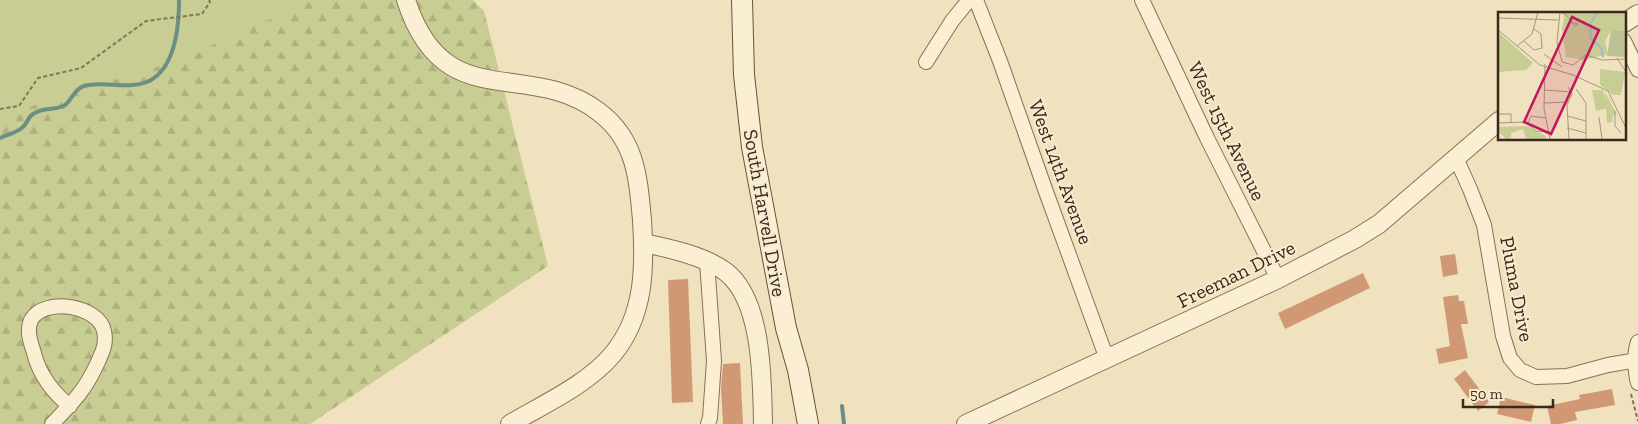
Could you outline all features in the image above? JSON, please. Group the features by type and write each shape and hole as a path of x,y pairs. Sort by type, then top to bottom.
{"main road":[{"name":"South Harvell Drive","path":"742,0 744,75 752,147 786,328 798,370 808,424"}],"street":[{"path":"406,0 413,21 423,38 436,54 454,68 474,77 532,86 560,92 579,99 608,119 617,128 635,162 639,182 643,243 642,286 631,325 609,358 595,371 572,388 510,424"},
{"path":"926,62 952,21 969,0"},
{"name":"West 14th Avenue","path":"976,0 1000,61 1107,358"},
{"name":"West 15th Avenue","path":"1142,0 1207,138 1278,279"},
{"path":"1626,22 1638,14"},
{"path":"1626,45 1638,70"},
{"name":"Freeman Drive","path":"966,424 1278,279 1355,239 1378,224 1498,122"},
{"name":"Pluma Drive","path":"1456,158 1484,225 1503,336 1510,358 1520,370 1536,377 1567,376 1636,360"},
{"path":"643,243 663,247 707,261 726,272 743,294 749,308 760,357 763,424"},
{"path":"707,261 714,361 708,424"},
{"path":"52,424 70,406 81,394 104,350 104,330 100,322 92,315 78,309 56,306 36,314 28,330 35,358 43,375 60,398 70,406"},
{"path":"1638,342 1636,346 1638,383"}],"path":[{"path":"0,109 19,106 38,78 81,68 146,21 202,14 210,2 209,0"}],"green space":[{"path":"0,0 473,0 484,11 548,266 310,424 0,424"},
{"path":"0,0 314,0 178,60 0,116"}],"building":[{"path":"1455,254 1458,274 1443,277 1440,256"},
{"path":"1363,273 1370,288 1285,329 1278,313"},
{"path":"688,279 693,402 672,403 668,280"},
{"path":"1458,295 1459,301 1464,301 1468,324 1461,324 1468,358 1439,364 1436,349 1450,346 1443,297"},
{"path":"740,363 743,424 723,424 721,388 723,364"},
{"path":"1465,370 1489,402 1478,411 1454,379"},
{"path":"1612,389 1615,405 1575,412 1577,420 1551,424 1547,406 1580,399 1579,395"},
{"path":"1501,397 1535,405 1531,422 1497,414"}],"waterway":[{"path":"0,138 22,128 30,117 37,112 62,107 81,87 96,84 133,85 147,82 157,75 166,65 175,40 178,26 179,0"},
{"path":"842,406 844,424"}]}
